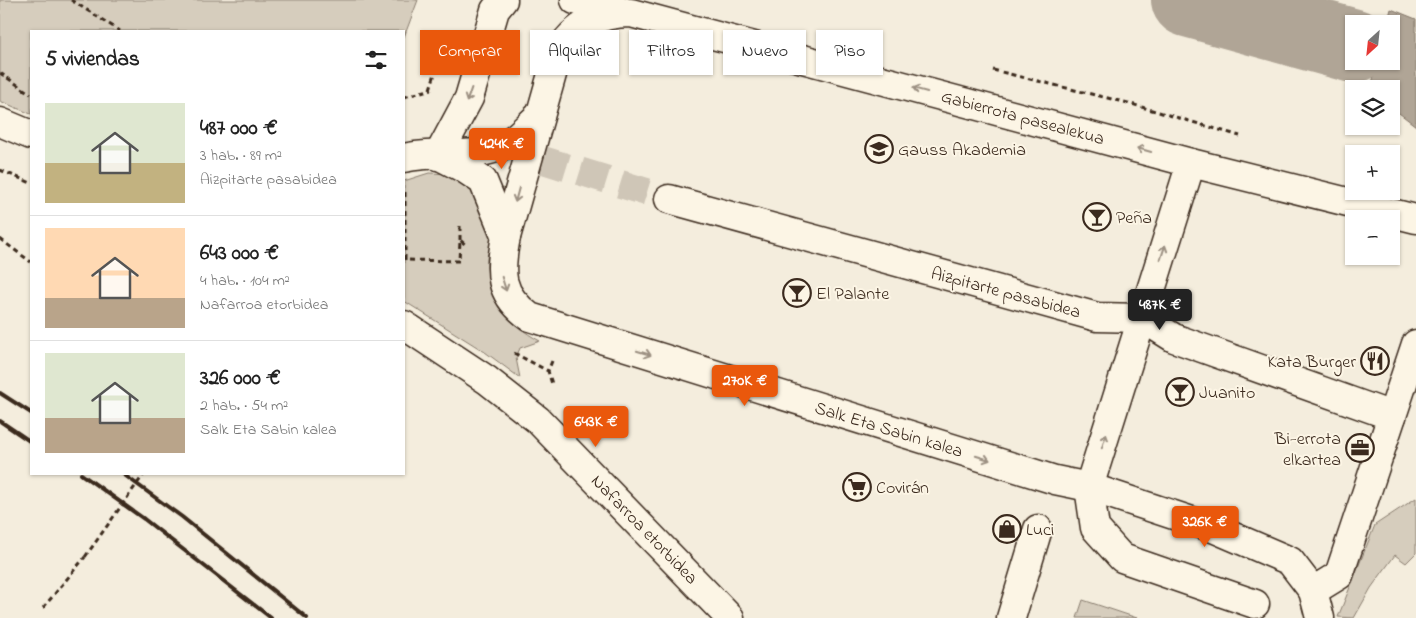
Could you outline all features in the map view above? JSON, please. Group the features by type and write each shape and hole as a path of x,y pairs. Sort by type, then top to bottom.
{"street":[{"path":"438,156 469,98 495,10 503,0"},
{"name":"Gabierrota pasealekua","path":"575,0 630,13 1191,163 1416,219"},
{"name":"Gabierrota pasealekua","path":"534,158 540,115 558,53 576,30 594,19 616,13 630,13"},
{"path":"405,158 417,155 478,154 506,144 540,115"},
{"path":"0,122 30,135"},
{"path":"438,156 466,169 483,181 506,236"},
{"name":"Salk Eta Sabin kalea","path":"534,158 506,236 501,274 510,299 530,318 1055,480 1089,487 1213,528 1290,561 1313,591 1320,618"},
{"path":"1191,163 1089,487 1095,528 1122,558 1254,604"},
{"name":"Aizpitarte pasabidea","path":"670,199 1097,317 1142,318"},
{"path":"1142,318 1174,338 1392,416"},
{"name":"Nafarroa etorbidea","path":"407,330 487,380 538,420 730,618"},
{"path":"1313,591 1338,575 1416,344"},
{"path":"1011,618 1038,529"}],"path":[{"path":"71,0 118,30"},
{"path":"0,73 30,93"},
{"path":"0,170 30,182"},
{"path":"405,260 459,261 460,213"},
{"path":"0,239 30,261"},
{"path":"460,240 466,243 469,252"},
{"path":"553,388 548,372 562,328"},
{"path":"508,350 548,372"},
{"path":"43,608 85,557 143,475"}],"shaded area":[{"path":"0,0 418,0 405,34 405,30 30,30 30,114 0,101"},
{"path":"1391,9 1416,19 1416,126 1400,114 1400,80 1373,80 1375,70 1400,70 1400,15 1389,15"},
{"path":"429,173 450,174 471,184 492,228 492,239 487,256 487,272 495,297 501,308 518,327 540,341 520,348 516,358 520,378 485,352 405,302 405,181"},
{"path":"1416,498 1416,553 1406,563 1395,555 1371,588 1354,618 1338,617 1375,525"},
{"path":"1083,600 1137,618 1077,618"}],"waterway":[{"path":"1188,0 1345,44"}],"tunnel":[{"path":"540,159 669,199"}],"railway":[{"path":"0,393 30,412"},
{"path":"0,421 30,441"},
{"path":"82,475 144,519 271,618"},
{"path":"124,475 182,517 307,618"}],"place":[{"name":"Gauss Akademia","path":"879,149"},
{"name":"Peña","path":"1097,217"},
{"name":"El Palante","path":"797,293"},
{"name":"Kata Burger","path":"1375,361"},
{"name":"Juanito","path":"1180,392"},
{"name":"Bi-errota elkartea","path":"1360,448"},
{"name":"Covirán","path":"857,487"},
{"name":"Luci","path":"1007,529"}]}
